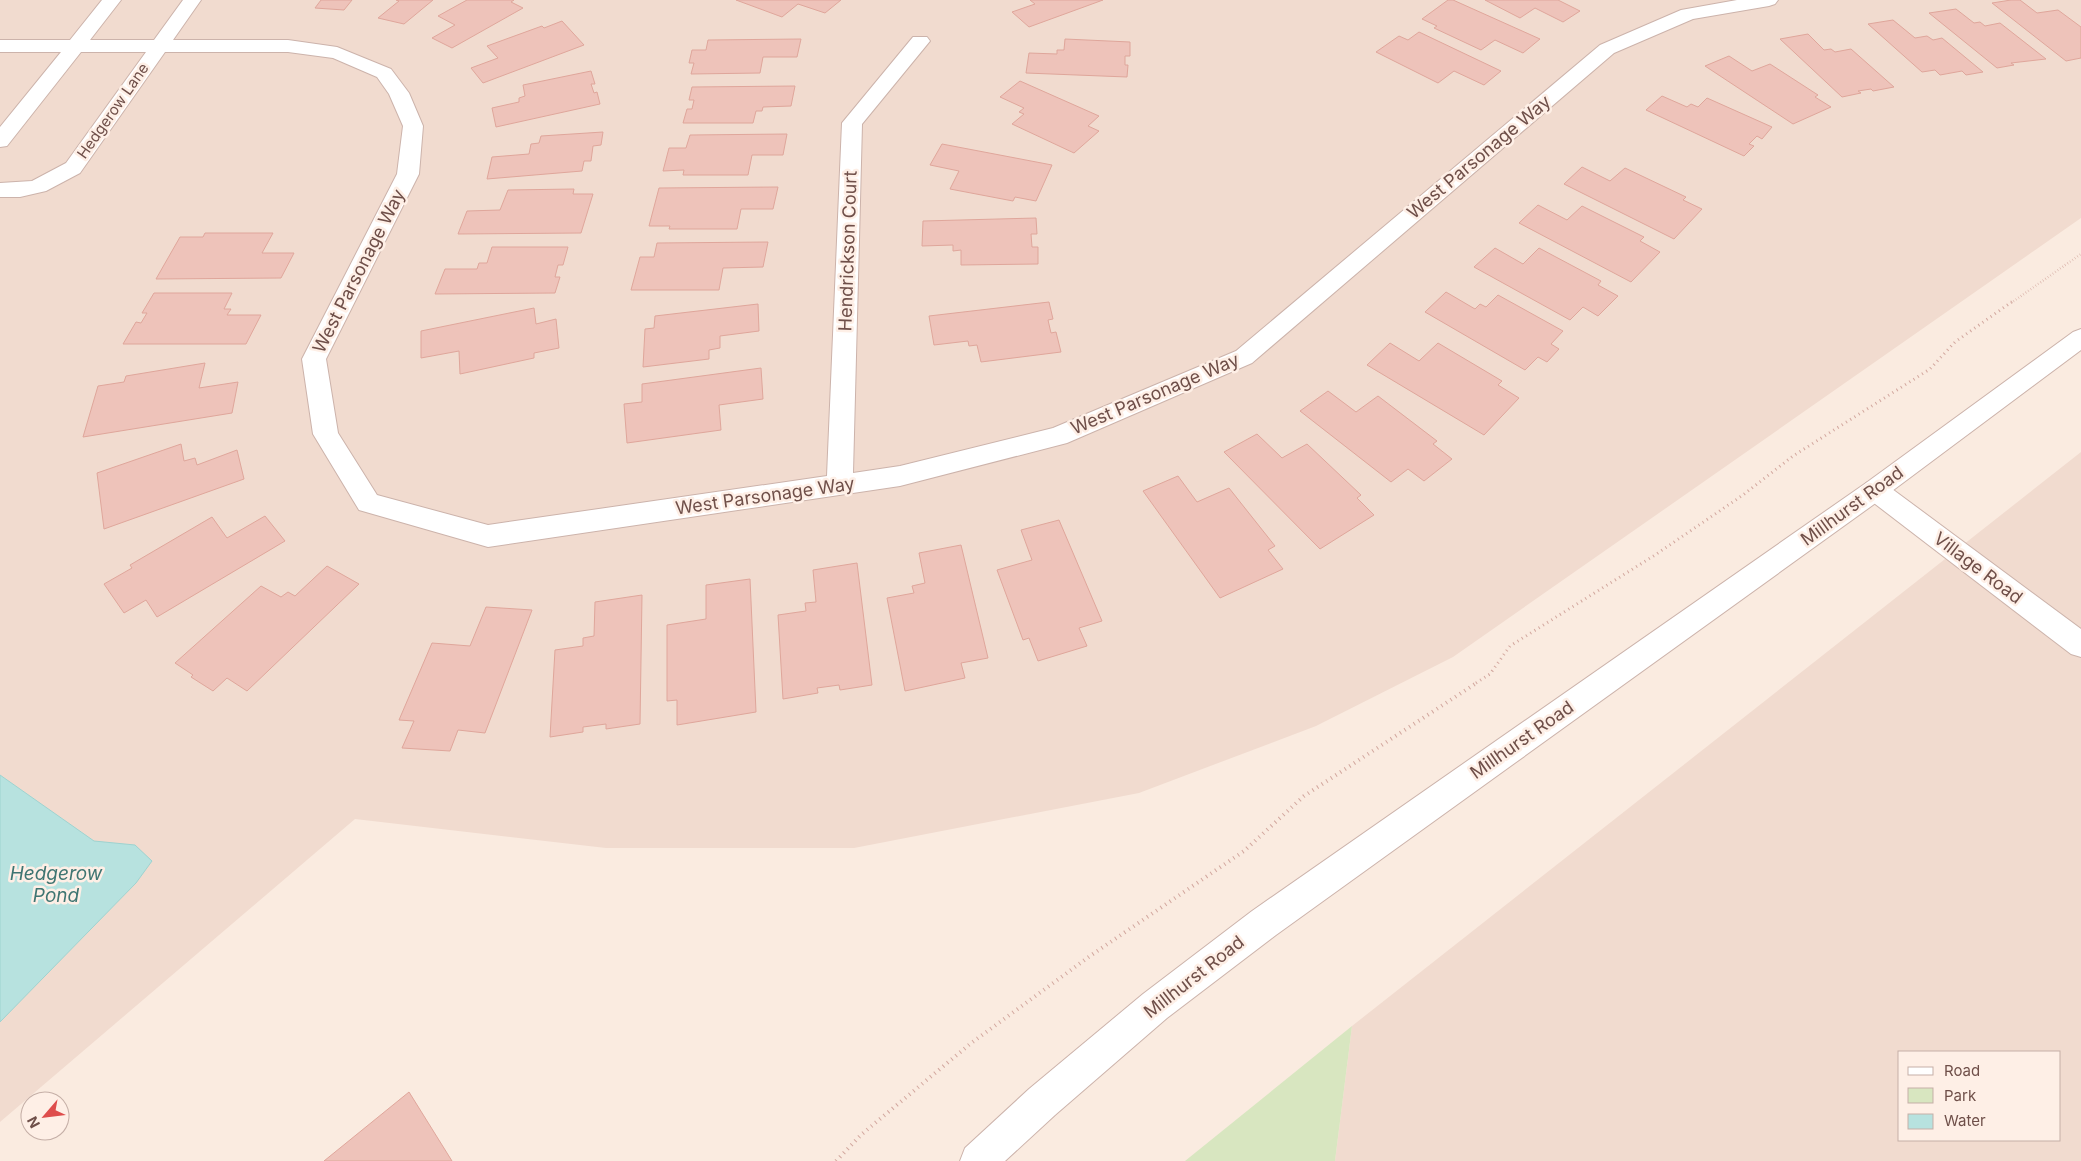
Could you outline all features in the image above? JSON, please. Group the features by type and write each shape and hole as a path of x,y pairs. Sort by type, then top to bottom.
{"street":[{"path":"0,141 112,0"},
{"name":"Hedgerow Lane","path":"4,196 45,184 73,168 192,0"},
{"name":"West Parsonage Way","path":"0,46 288,46 337,53 384,73 399,93 413,126 408,174 314,359 326,434 368,503 488,536 900,476 1058,436 1244,357 1607,49 1688,14 1769,0"},
{"name":"Hendrickson Court","path":"840,485 852,123 920,41"},
{"name":"Millhurst Road","path":"978,1161 1042,1102 1155,1006 1264,923 1875,490 2081,338"},
{"name":"Village Road","path":"1875,490 2081,645"}],"path":[{"path":"836,1161 862,1134 970,1044 1090,956 1244,851 1304,796 1490,674 1510,646 1655,555 1743,494 1793,456 1930,369 1955,342 2081,254"}],"shaded area":[{"path":"0,0 2081,0 2081,218 1453,657 1316,726 1139,793 854,848 606,848 355,819 36,1091 20,1091 20,1105 0,1122"},
{"path":"2081,452 2081,1161 1335,1161 1352,1026"}],"green space":[{"path":"1352,1026 1335,1161 1185,1161"}],"water":[{"name":"Hedgerow Pond","path":"0,775 94,841 135,845 152,861 136,883 0,1022"}],"building":[{"path":"321,0 352,0 344,10 315,8"},
{"path":"396,0 433,0 404,24 378,18 399,1"},
{"path":"467,0 514,0 511,2 523,8 452,48 432,38 455,25 438,16"},
{"path":"736,0 841,0 825,13 798,4 782,17"},
{"path":"1030,0 1103,0 1029,27 1012,12 1035,4"},
{"path":"1448,0 1453,0 1540,39 1523,53 1495,40 1481,50 1434,28 1437,26 1422,19"},
{"path":"1485,0 1558,0 1580,11 1563,22 1535,8 1520,18"},
{"path":"2020,0 2037,13 2058,10 2081,27 2081,58 2066,61 1992,3"},
{"path":"1956,9 1974,23 1980,22 1985,26 2000,23 2046,59 2011,63 2014,65 1997,68 1929,13"},
{"path":"1893,20 1915,38 1927,36 1933,40 1942,38 1983,72 1966,75 1962,71 1940,75 1935,70 1922,72 1868,24"},
{"path":"562,21 584,45 483,83 471,68 498,58 487,46 542,26 544,28"},
{"path":"1419,32 1501,71 1484,85 1454,71 1438,83 1376,52 1399,36 1408,40"},
{"path":"1808,34 1824,50 1831,49 1835,52 1851,49 1894,87 1873,91 1871,89 1858,91 1861,93 1842,97 1780,39"},
{"path":"801,39 797,57 763,57 760,73 691,74 694,63 689,63 692,50 706,50 708,40"},
{"path":"1065,39 1130,42 1130,56 1125,56 1125,65 1128,65 1127,77 1026,73 1029,53 1057,54 1057,50 1064,50"},
{"path":"1729,56 1752,71 1770,64 1818,95 1815,97 1831,107 1793,124 1705,66"},
{"path":"591,71 595,84 591,84 594,93 597,92 600,104 496,127 492,108 519,102 519,98 525,96 523,85"},
{"path":"1020,81 1099,116 1088,126 1099,131 1074,153 1012,124 1024,114 1019,112 1024,108 1000,97"},
{"path":"795,86 791,106 763,107 762,111 756,111 753,123 683,123 687,109 692,109 694,100 689,100 692,87"},
{"path":"1662,96 1687,107 1691,104 1698,107 1707,98 1772,127 1762,139 1757,136 1749,144 1754,146 1744,156 1646,110"},
{"path":"603,132 601,145 593,146 591,161 584,161 582,171 487,179 492,157 529,154 531,144 539,143 541,136"},
{"path":"787,134 783,155 752,155 748,175 683,175 684,170 663,171 669,148 686,148 690,135"},
{"path":"942,144 1052,165 1036,201 1015,197 1013,201 950,189 959,171 930,165"},
{"path":"1582,167 1610,181 1625,168 1686,197 1683,200 1702,209 1674,239 1564,184"},
{"path":"778,187 773,209 741,209 737,229 669,229 670,226 649,226 659,188"},
{"path":"574,189 573,194 593,194 581,233 458,234 467,211 500,210 508,190"},
{"path":"1538,205 1567,220 1582,206 1644,237 1640,241 1660,252 1631,282 1519,223"},
{"path":"1036,218 1037,234 1031,234 1032,247 1038,247 1038,264 961,265 961,250 953,251 953,245 922,246 923,221"},
{"path":"205,233 273,233 262,253 294,253 281,278 156,279 180,237 203,237"},
{"path":"768,242 763,267 723,268 719,290 631,290 640,257 654,257 657,243"},
{"path":"492,247 568,247 563,265 558,265 555,277 560,277 555,293 435,294 445,269 477,269 479,263 487,263"},
{"path":"1495,248 1523,264 1539,248 1601,281 1598,285 1618,296 1598,316 1583,307 1570,320 1474,267"},
{"path":"1446,292 1475,309 1480,304 1486,307 1498,295 1563,331 1551,344 1559,349 1547,362 1538,357 1525,370 1425,312"},
{"path":"154,293 232,293 224,309 231,309 227,315 261,315 246,344 123,344 136,322 141,323 147,313 142,313"},
{"path":"1049,302 1053,319 1048,320 1051,333 1056,332 1061,352 981,362 977,345 969,346 968,341 934,345 929,316"},
{"path":"758,304 759,331 720,336 720,348 709,350 709,359 643,367 645,329 654,328 655,316"},
{"path":"534,308 536,324 556,319 559,348 534,353 534,358 460,374 459,351 421,358 421,331"},
{"path":"1390,343 1419,361 1438,343 1502,381 1498,385 1519,398 1484,435 1367,365"},
{"path":"205,363 199,388 238,382 232,413 83,437 98,386 124,382 126,376"},
{"path":"761,368 763,399 719,405 721,430 627,443 624,404 642,402 642,384"},
{"path":"1328,391 1356,412 1378,396 1437,441 1433,444 1452,459 1424,481 1408,469 1391,482 1300,411"},
{"path":"1257,434 1282,458 1307,444 1361,495 1357,498 1374,515 1320,549 1224,452"},
{"path":"181,444 184,461 195,458 197,465 237,450 244,479 104,529 97,473"},
{"path":"1178,476 1197,502 1229,488 1275,546 1268,550 1283,569 1220,598 1143,491"},
{"path":"265,516 285,541 157,617 146,600 124,613 104,584 132,568 130,565 212,517 227,538"},
{"path":"1059,520 1102,621 1079,628 1087,646 1038,661 1029,638 1023,640 997,570 1032,560 1021,530"},
{"path":"961,545 988,658 961,663 965,678 905,691 887,598 914,593 912,586 925,583 919,553"},
{"path":"857,563 872,685 840,690 839,685 817,688 818,693 783,699 778,615 806,611 805,603 816,602 813,570"},
{"path":"327,566 359,584 247,691 227,678 213,691 191,677 193,675 175,663 261,586 281,597 288,592 295,596"},
{"path":"750,579 756,712 677,725 677,700 667,701 667,625 706,619 706,585"},
{"path":"642,595 640,724 606,729 606,724 583,727 583,732 550,737 555,650 583,646 583,638 594,636 595,602"},
{"path":"486,607 532,610 485,733 458,730 450,751 402,748 414,721 399,720 432,643 470,646"},
{"path":"409,1092 452,1161 324,1161"}]}
